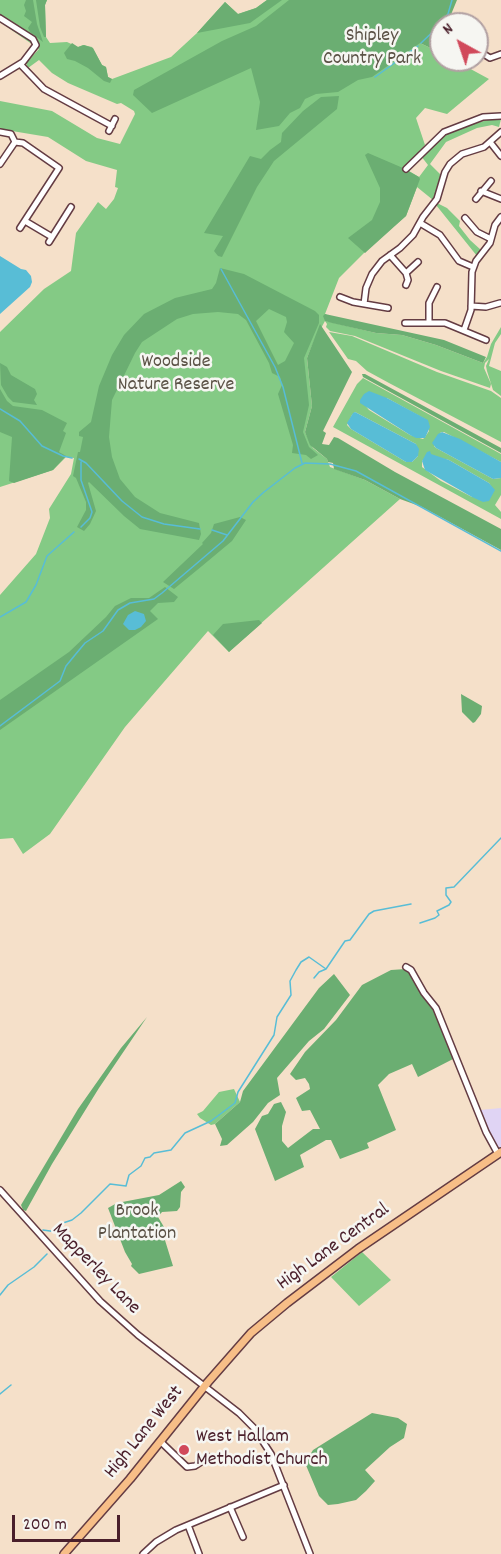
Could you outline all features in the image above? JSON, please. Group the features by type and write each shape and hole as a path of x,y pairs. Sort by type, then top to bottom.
{"main road":[{"name":"High Lane Central","path":"205,1386 251,1334 286,1303 371,1240 500,1153"},
{"name":"High Lane West","path":"64,1554 161,1442 205,1386"}],"street":[{"path":"0,18 10,29 33,39 36,45 20,64 0,76"},
{"path":"20,64 43,90 110,129 115,119"},
{"path":"406,169 444,132 483,117 501,116"},
{"path":"0,132 10,133 15,142 25,144 60,168 20,228"},
{"path":"364,304 366,288 372,274 390,255 408,242 438,197 445,172 451,162 462,154 490,142 501,132"},
{"path":"0,164 15,142"},
{"path":"490,142 501,156"},
{"path":"476,199 491,181"},
{"path":"481,191 501,199"},
{"path":"25,221 50,240 68,208"},
{"path":"464,330 470,317 473,267 491,239 495,225 501,217"},
{"path":"465,218 477,232 491,239"},
{"path":"420,223 440,235 459,261 473,267"},
{"path":"390,255 406,273 408,280 406,285"},
{"path":"406,273 418,262"},
{"path":"429,322 429,303 438,287"},
{"path":"340,297 378,309 388,308"},
{"path":"471,306 486,307 500,303"},
{"path":"405,323 412,326 429,322 445,323 482,340"},
{"path":"406,967 411,970 436,1008 486,1132 500,1153"},
{"name":"Mapperley Lane","path":"0,1190 99,1301 255,1428 270,1450 310,1554"},
{"path":"161,1442 185,1466 192,1467 209,1457"},
{"path":"143,1554 161,1539 188,1525 284,1485"},
{"path":"230,1508 242,1537"},
{"path":"188,1525 199,1554"}],"shaded area":[{"path":"501,1108 500,1149 488,1132 480,1110"}],"green space":[{"name":"Woodside Nature Reserve","path":"0,0 47,0 45,5 46,37 50,43 67,42 78,47 83,45 92,47 102,65 106,67 108,77 112,79 171,57 225,2 238,14 256,8 267,0 455,0 445,12 429,12 429,32 420,43 429,47 429,72 476,72 489,79 447,114 425,108 416,118 425,145 404,168 419,177 428,165 421,156 443,135 462,127 495,118 501,119 499,127 492,125 477,128 446,142 430,164 441,175 433,200 417,187 406,216 373,244 339,278 325,314 331,317 326,321 376,333 402,335 483,363 501,327 501,334 495,343 489,366 501,371 501,396 493,390 486,366 489,359 484,368 491,384 490,388 355,336 330,331 325,321 307,358 312,406 305,432 313,448 327,459 330,467 365,480 400,499 229,652 208,631 125,727 50,834 23,854 13,838 0,839 0,595 36,554 50,518 49,509 71,474 74,458 66,457 53,470 0,487 0,332 44,289 71,271 76,233 98,202 106,209 114,199 118,188 115,187 117,170 86,161 48,137 0,129 0,101 52,111 97,138 120,144 135,114 121,103 117,104 68,83 52,73 39,60 28,68 26,63 39,49 0,22"},
{"path":"26,0 33,0 43,42 28,28 32,22 24,16"},
{"path":"36,0 47,0 45,5 46,37 40,27"},
{"path":"267,0 282,0 250,23 197,33 225,2 238,14 256,8"},
{"name":"Shipley Country Park","path":"289,0 457,0 452,12 429,12 429,47 420,43 372,77 358,80 338,92 316,94 305,99 300,108 290,113 279,126 256,130 260,102 251,68 152,113 133,95 134,90 222,41 256,26"},
{"path":"72,43 78,47 84,45 93,48 102,65 106,67 108,77 112,79 110,83 88,68 67,59 64,53"},
{"path":"339,96 337,109 274,161 257,187 222,257 218,256 214,251 223,236 204,233 250,156 261,159 281,142 282,133 303,111 321,97"},
{"path":"368,153 403,168 420,179 406,216 365,253 348,238 372,220 380,202 380,188 365,155"},
{"path":"437,203 447,208 460,221 459,226 481,250 477,256 436,205"},
{"path":"220,268 244,274 319,315 319,323 304,358 309,405 303,432 309,447 318,455 311,459 306,455 292,453 293,445 278,394 282,385 280,377 272,373 246,320 238,314 218,312 193,314 177,319 142,342 135,353 112,400 109,437 112,457 120,479 135,497 160,513 199,523 201,534 199,540 140,529 89,482 96,511 84,531 77,527 86,510 86,502 73,476 83,437 79,436 79,432 91,422 99,386 112,355 124,335 144,314 175,298 212,289","holes":["269,309 286,317 284,332 294,343 285,361 278,365 256,321"]},
{"path":"325,314 444,340 486,357 483,363 402,335 376,333 332,323 325,321 323,316"},
{"path":"320,324 352,372 323,431 326,433 322,444 329,445 334,437 338,438 395,472 501,529 501,550 422,507 400,499 365,480 334,469 333,463 328,462 310,445 305,432 312,406 307,358"},
{"path":"329,332 352,336 437,372 491,391 501,398 501,442 367,371 356,361 348,359"},
{"path":"0,363 7,367 11,375 35,389 37,394 34,400 37,405 13,402 8,397 1,385"},
{"path":"362,374 501,448 501,453 363,377"},
{"path":"363,378 501,454 501,462 444,432 441,432 434,446 493,479 501,478 501,495 495,505 501,512 501,519 333,427 357,384","holes":["387,398 425,419 429,431 423,439 410,435 369,410 361,400","355,412 416,444 418,456 412,462 406,462 351,429 347,425","427,455 449,460 489,483 494,491 472,497 441,481 422,467 422,461"]},
{"path":"0,389 13,406 42,410 67,423 59,452 66,456 53,470 14,483 9,481 12,437 0,432"},
{"path":"240,517 246,520 232,541 174,589 163,582 203,544 214,524"},
{"path":"165,587 178,597 174,602 158,603 150,611 158,619 0,730 0,700 69,652 115,606 131,598 149,598"},
{"path":"259,620 262,623 229,652 213,635 223,624"},
{"path":"461,694 482,706 481,714 473,723 462,712"},
{"path":"391,970 410,971 422,995 434,1008 455,1058 418,1077 412,1064 389,1074 378,1085 396,1130 367,1143 369,1148 340,1159 331,1140 326,1140 300,1155 304,1167 275,1181 255,1129 262,1116 268,1114 274,1104 281,1102 286,1112 282,1126 282,1141 288,1148 313,1129 320,1129 310,1110 302,1111 296,1098 310,1089 309,1084 305,1078 296,1080 290,1074 305,1052 336,1020 362,985"},
{"path":"334,974 350,995 324,1029 309,1041 277,1078 280,1095 268,1103 253,1122 227,1145 220,1146 222,1139 215,1124 240,1102 243,1091 319,988"},
{"path":"147,1017 99,1088 26,1211 23,1210 21,1205 78,1109 121,1048"},
{"path":"234,1089 240,1102 215,1124 211,1125 200,1118 197,1114 203,1111 219,1092"},
{"name":"Brook Plantation","path":"181,1181 185,1187 181,1192 180,1207 177,1211 162,1212 158,1217 167,1232 164,1237 173,1266 139,1274 131,1266 108,1208 117,1203 159,1195"},
{"path":"362,1252 391,1280 359,1306 331,1277"},
{"path":"372,1413 398,1418 407,1424 404,1438 390,1447 365,1470 375,1481 356,1500 328,1505 319,1496 305,1463 313,1450"}],"water":[{"path":"0,256 26,270 32,282 30,287 0,314"},
{"path":"369,391 428,420 430,427 425,438 410,435 360,403 364,394"},
{"path":"355,412 416,444 419,449 418,456 412,462 406,462 351,429 347,423"},
{"path":"442,432 460,439 501,462 501,478 493,479 436,448 432,443"},
{"path":"430,451 431,454 449,460 489,483 495,490 489,501 483,502 472,497 425,470 422,461"},
{"path":"135,611 144,614 146,621 141,627 129,630 123,624 128,615"}],"waterway":[{"path":"421,43 448,14 452,0"},
{"path":"375,77 418,46"},
{"path":"221,269 275,367 283,387 302,463"},
{"path":"0,409 20,421 42,446 72,458"},
{"path":"79,459 142,517 164,524 200,529"},
{"path":"81,462 81,480 92,512 90,518 81,527"},
{"path":"0,726 60,681 66,666 85,643 103,631 118,610 130,603 154,599 162,593 223,541 253,502 295,468 305,463 330,464 356,471 501,551"},
{"path":"212,530 227,535"},
{"path":"0,617 26,602 36,585 47,556 74,532"},
{"path":"420,923 435,918 439,915 437,911 449,905 451,902 446,895 446,888 454,887 501,838"},
{"path":"314,978 326,969 345,941 350,940 369,914 411,904"},
{"path":"43,1230 57,1232 63,1223 81,1213 110,1184 126,1186 129,1175 141,1166 145,1158 154,1153 171,1150 185,1133 211,1121 235,1103 238,1092 274,1035 277,1017 291,995 290,981 301,962 309,957 326,969"},
{"path":"0,1295 8,1285 34,1267 47,1254"},
{"path":"0,1394 11,1385"}],"place":[{"name":"West Hallam Methodist Church","path":"184,1450"}]}
